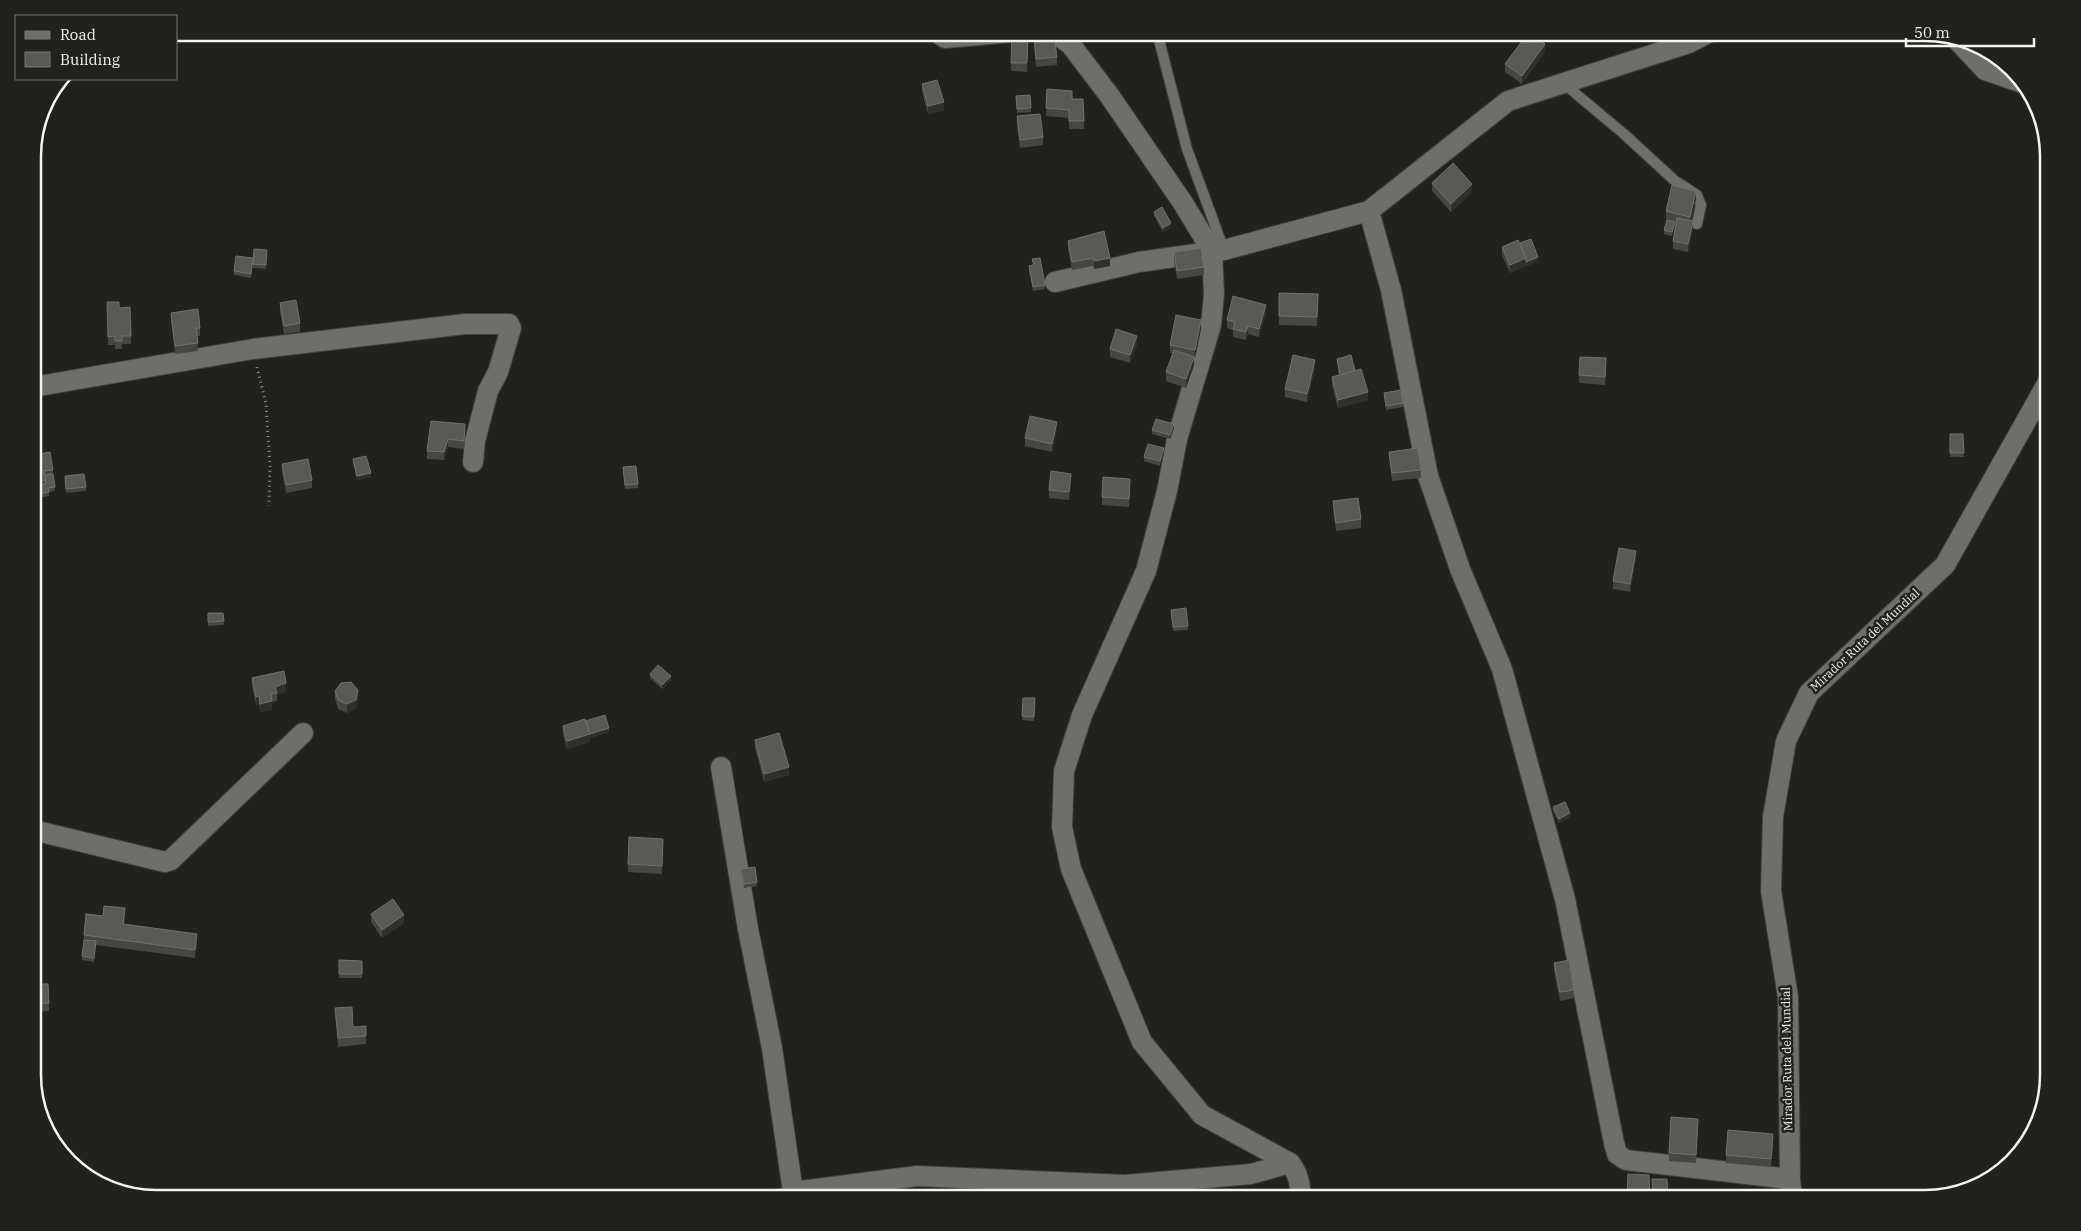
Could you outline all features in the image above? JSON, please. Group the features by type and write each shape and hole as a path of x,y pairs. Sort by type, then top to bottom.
{"street":[{"path":"1066,41 1071,44 1109,95 1218,251 1211,324 1177,438 1168,491 1146,571 1082,715 1064,771 1062,827 1071,869 1142,1042 1202,1114 1290,1163 1296,1170 1301,1190"},
{"path":"1055,282 1139,262 1218,251 1369,211 1508,101 1691,41"},
{"path":"1964,48 1985,70 2009,78"},
{"path":"1369,211 1392,290 1428,476 1460,569 1502,669 1565,899 1614,1143 1618,1154 1626,1160 1790,1179"},
{"path":"41,386 253,349 466,324 509,324 512,328 498,372 488,391 478,430 473,462"},
{"name":"Mirador Ruta del Mundial","path":"1791,1190 1788,997 1772,891 1773,817 1786,741 1809,692 1945,564 2040,396"},
{"path":"41,832 165,862 171,860 303,733"},
{"path":"721,767 748,929 772,1048 793,1190"},
{"path":"808,1190 917,1176 1125,1186 1251,1174 1290,1163"}],"lane":[{"path":"1160,41 1187,149 1218,251"},
{"path":"1563,83 1624,134 1674,180 1697,195 1701,205 1697,224"}],"path":[{"path":"253,349 266,404 270,466 270,506"}],"building":[{"path":"1012,41 1028,41 1027,63 1011,63"},
{"path":"1034,41 1055,41 1057,57 1036,59"},
{"path":"1522,41 1541,41 1545,44 1522,76 1505,64"},
{"path":"937,80 944,102 928,106 922,84"},
{"path":"1047,89 1072,91 1072,99 1083,99 1084,121 1069,121 1069,110 1046,108"},
{"path":"1030,95 1031,108 1017,109 1016,96"},
{"path":"1040,114 1043,137 1020,140 1017,116"},
{"path":"1453,163 1472,184 1451,204 1432,183"},
{"path":"1672,185 1696,191 1690,217 1666,211"},
{"path":"1162,207 1171,223 1163,228 1154,212"},
{"path":"1677,218 1693,221 1688,244 1673,241"},
{"path":"1667,220 1675,222 1672,232 1664,230"},
{"path":"1104,231 1110,258 1094,261 1093,258 1072,262 1068,241"},
{"path":"1531,239 1538,257 1526,262 1520,243"},
{"path":"1518,240 1526,258 1510,265 1502,247"},
{"path":"1201,248 1204,267 1177,271 1174,252"},
{"path":"254,249 267,250 266,265 253,264"},
{"path":"236,256 253,258 251,274 234,271"},
{"path":"1040,258 1045,285 1033,287 1029,266 1034,265 1032,259"},
{"path":"1279,293 1318,294 1317,317 1279,316"},
{"path":"1233,296 1266,305 1259,329 1248,326 1246,332 1233,329 1235,322 1227,320"},
{"path":"296,300 300,323 284,326 280,303"},
{"path":"107,302 119,302 119,308 130,307 131,336 122,336 122,341 115,341 115,336 108,337"},
{"path":"198,309 200,328 196,328 198,343 175,346 171,313"},
{"path":"1176,315 1201,320 1195,350 1170,345"},
{"path":"1116,329 1137,336 1130,355 1110,349"},
{"path":"1174,350 1194,357 1186,379 1166,372"},
{"path":"1293,355 1315,360 1307,394 1285,389"},
{"path":"1351,355 1355,371 1340,375 1337,359"},
{"path":"1580,357 1606,358 1605,377 1579,375"},
{"path":"1361,369 1368,392 1338,400 1332,377"},
{"path":"1401,390 1403,403 1386,406 1384,393"},
{"path":"1030,416 1057,422 1052,444 1025,438"},
{"path":"1156,419 1174,424 1170,435 1152,430"},
{"path":"431,421 465,424 464,441 448,439 444,452 427,451"},
{"path":"1950,434 1963,434 1964,453 1950,453"},
{"path":"1148,444 1164,448 1160,461 1144,457"},
{"path":"1418,448 1421,470 1392,473 1389,452"},
{"path":"50,452 53,470 44,471 46,480 41,481 41,454"},
{"path":"366,456 371,473 357,476 353,459"},
{"path":"308,459 312,480 286,485 282,464"},
{"path":"636,466 638,484 625,485 623,467"},
{"path":"1051,471 1071,474 1069,492 1049,490"},
{"path":"53,474 55,487 48,488 49,492 41,494 41,485 46,484 45,475"},
{"path":"84,474 86,487 66,489 65,476"},
{"path":"1103,477 1130,479 1129,499 1102,497"},
{"path":"1358,498 1361,519 1336,523 1333,501"},
{"path":"1619,548 1636,551 1630,584 1613,581"},
{"path":"1186,608 1188,626 1173,627 1171,610"},
{"path":"208,613 223,613 224,621 208,622"},
{"path":"658,665 671,676 662,685 650,674"},
{"path":"284,671 286,683 275,687 277,693 271,694 272,701 260,704 259,696 256,697 252,678"},
{"path":"351,682 358,690 356,700 347,704 338,700 335,691 341,683"},
{"path":"1023,698 1035,698 1034,717 1022,716"},
{"path":"605,715 609,728 590,734 586,721"},
{"path":"585,719 590,734 567,741 563,726"},
{"path":"779,733 789,767 764,774 755,740"},
{"path":"1565,802 1570,813 1559,819 1553,807"},
{"path":"629,837 663,839 662,866 628,864"},
{"path":"755,867 757,882 744,884 741,869"},
{"path":"393,899 404,915 382,930 371,914"},
{"path":"104,906 125,908 123,924 197,934 195,950 84,935 86,914 103,916"},
{"path":"84,940 96,941 94,958 82,956"},
{"path":"339,960 362,961 362,974 339,974"},
{"path":"1569,960 1574,990 1560,992 1554,963"},
{"path":"41,984 48,984 49,1003 41,1004"},
{"path":"352,1007 353,1027 366,1026 366,1036 338,1038 335,1008"},
{"path":"1671,1117 1698,1119 1696,1155 1669,1153"},
{"path":"1728,1130 1773,1134 1771,1159 1726,1155"},
{"path":"1628,1174 1649,1175 1650,1190 1627,1190"},
{"path":"1652,1179 1667,1179 1668,1190 1653,1190"}]}
